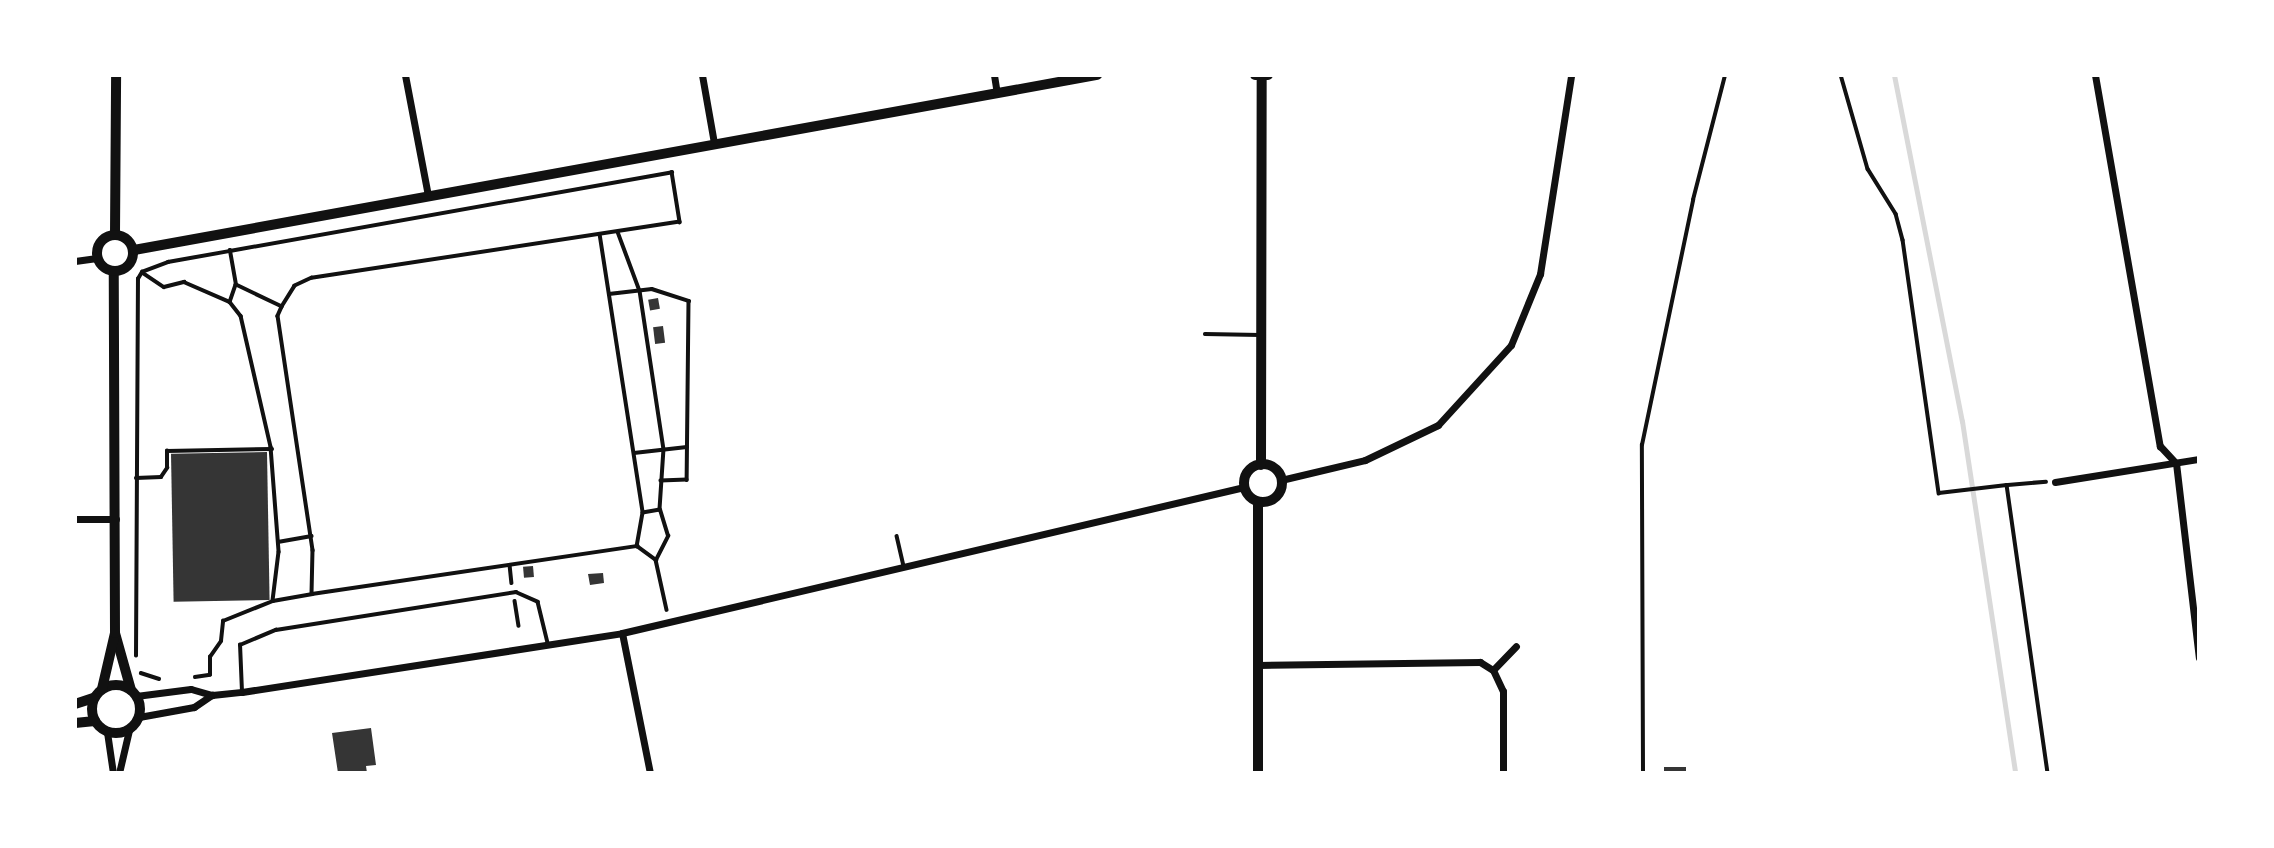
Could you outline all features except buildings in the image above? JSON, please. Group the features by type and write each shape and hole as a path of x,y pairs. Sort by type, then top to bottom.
{"main road":[{"path":"115,234 116,75"},
{"path":"134,250 1097,75"},
{"path":"115,234 128,239 134,250"},
{"path":"115,234 99,244 97,258 114,271 127,267 134,250"}],"street":[{"path":"405,75 428,196"},
{"path":"702,75 714,143"},
{"path":"995,75 997,93"},
{"path":"1281,480 1365,460 1438,425 1511,345 1540,274 1571,75"},
{"path":"2095,75 2161,446 2176,463 2199,658"},
{"path":"1261,465 1262,76"},
{"path":"75,261 97,258"},
{"path":"102,689 115,633 114,271"},
{"path":"2054,482 2199,459"},
{"path":"1244,487 1246,475 1261,465 1272,467 1281,480"},
{"path":"1258,502 1276,497 1281,480"},
{"path":"1244,487 1258,502 1258,773"},
{"path":"75,704 93,698 102,689 117,685 134,693 191,689 212,695 242,692 622,633 1244,487"},
{"path":"75,519 116,519"},
{"path":"115,633 139,717"},
{"path":"622,633 650,773"},
{"path":"1493,670 1516,646"},
{"path":"1258,665 1473,660 1493,670 1504,698 1503,773"},
{"path":"119,773 128,730 139,717 194,707 212,695"},
{"path":"93,698 95,722"},
{"path":"75,723 95,722 107,732 113,773"},
{"path":"107,732 128,730"}],"lane":[{"path":"1643,773 1642,445 1696,188 1725,75"},
{"path":"1205,334 1262,336"},
{"path":"897,536 904,566"},
{"path":"242,692 240,645 258,634 513,592 538,602 548,645"}],"path":[{"path":"1841,75 1868,169 1896,214 1903,240 1940,493 1990,486 2054,482"},
{"path":"163,679 148,678 138,670 136,662 138,279 142,272 168,262 672,172 680,222 312,278 295,286 278,316 311,536 312,594"},
{"path":"618,232 640,291 664,449 660,510 668,536 656,560 670,622"},
{"path":"600,234 643,513 637,546"},
{"path":"230,251 236,285 230,302"},
{"path":"142,272 164,287 184,282 230,302 241,316 272,449 278,542 273,601"},
{"path":"236,285 282,307"},
{"path":"609,294 652,289 690,301 687,480 661,481"},
{"path":"634,453 688,447"},
{"path":"136,478 161,477 167,468 167,451 272,449"},
{"path":"2007,485 2048,773"},
{"path":"643,513 660,510"},
{"path":"278,542 311,536"},
{"path":"186,678 210,675 210,657 221,640 223,621 273,601 637,546 656,560"}],"waterway":[{"path":"1894,75 1962,421 2015,773"}]}
